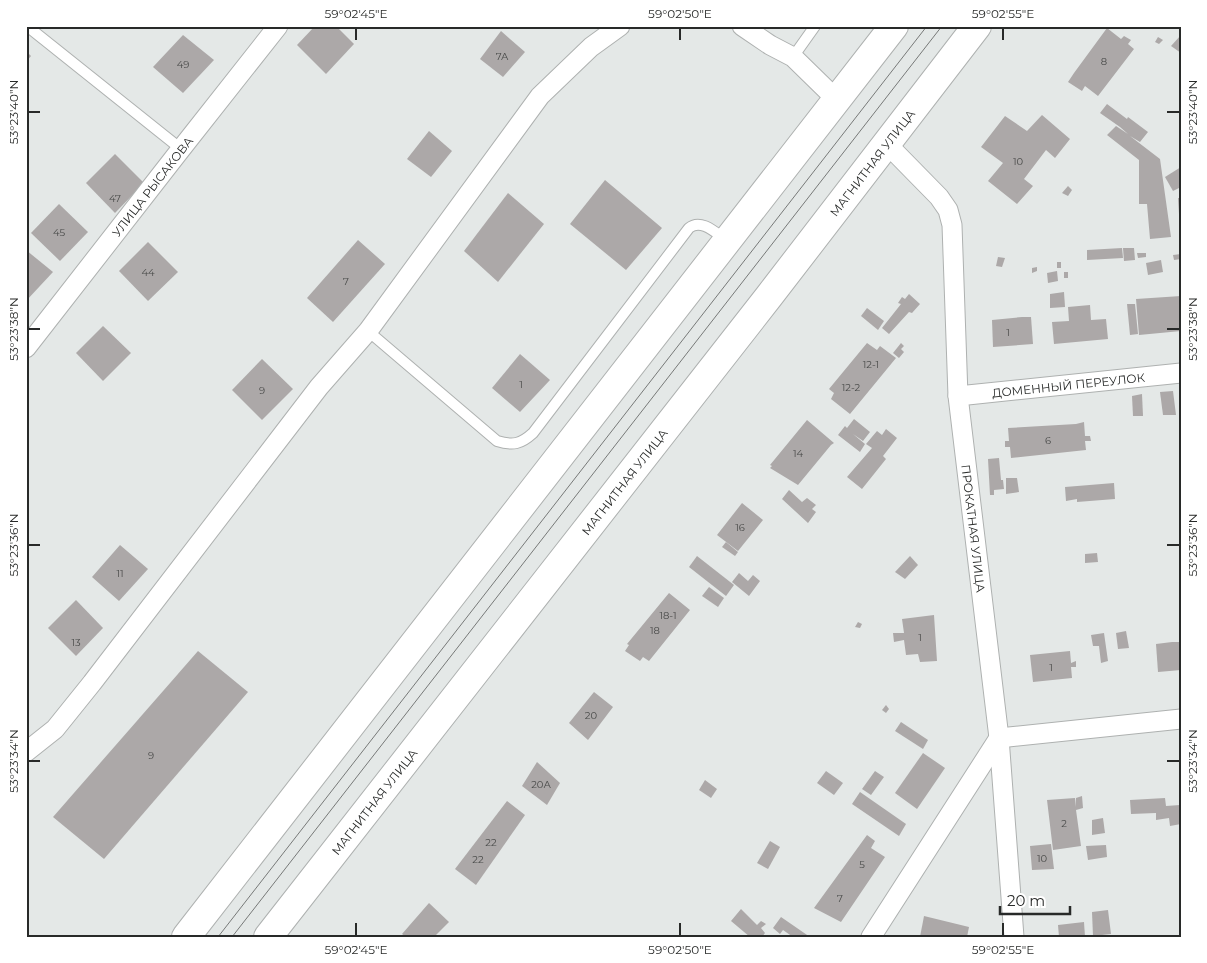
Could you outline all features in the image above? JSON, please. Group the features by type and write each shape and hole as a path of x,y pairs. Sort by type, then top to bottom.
{"main road":[{"path":"186,937 894,26"},
{"name":"МАГНИТНАЯ УЛИЦА","path":"268,937 758,310 977,26"}],"street":[{"name":"УЛИЦА РЫСАКОВА","path":"26,348 278,26"},
{"path":"26,752 55,729 319,387 368,331 540,96 590,47 620,26"},
{"path":"742,26 770,45 793,57 836,100"},
{"name":"ПРОКАТНАЯ УЛИЦА","path":"887,144 939,196 948,210 952,225 958,396 998,738 1014,937"},
{"name":"ДОМЕННЫЙ ПЕРЕУЛОК","path":"958,396 1181,374"},
{"path":"871,937 998,738 1181,719"}],"lane":[{"path":"27,26 181,149"},
{"path":"793,57 815,26"},
{"path":"368,331 497,441 506,444 516,444 526,440 533,433 692,225 700,224 728,241"}],"building":[{"path":"315,26 336,26 354,44 326,74 297,45"},
{"path":"1107,28 1121,39 1124,36 1131,40 1128,44 1134,49 1098,96 1085,86 1082,91 1068,82"},
{"path":"501,31 525,52 503,77 480,59"},
{"path":"183,35 214,60 183,93 153,67"},
{"path":"1181,35 1181,53 1171,46"},
{"path":"1158,37 1163,40 1159,44 1155,42"},
{"path":"26,51 31,56 26,62"},
{"path":"1107,104 1148,132 1140,142 1130,136 1160,159 1171,237 1150,239 1147,204 1139,204 1139,160 1107,135 1116,126 1128,134 1100,113"},
{"path":"1042,115 1070,139 1055,158 1046,150 1024,179 1033,186 1017,204 988,181 1003,163 981,147 1005,116 1027,131"},
{"path":"429,131 452,151 431,177 407,159"},
{"path":"115,154 144,183 115,213 86,183"},
{"path":"1181,167 1181,187 1173,191 1165,177"},
{"path":"605,180 662,228 626,270 570,224"},
{"path":"1068,186 1072,190 1068,196 1062,193"},
{"path":"508,193 544,224 498,282 464,251"},
{"path":"1178,198 1181,198 1181,214 1179,214"},
{"path":"59,204 88,232 60,261 31,233"},
{"path":"358,240 385,264 333,322 307,298"},
{"path":"148,242 178,272 148,301 119,271"},
{"path":"1122,248 1123,258 1087,260 1087,250"},
{"path":"1123,248 1134,248 1135,260 1124,261"},
{"path":"26,250 53,272 26,301"},
{"path":"1137,253 1146,253 1146,257 1138,258"},
{"path":"1181,254 1181,259 1174,260 1173,255"},
{"path":"998,257 1005,258 1002,267 996,266"},
{"path":"1161,260 1163,272 1148,275 1146,263"},
{"path":"1057,262 1061,262 1061,268 1057,268"},
{"path":"1037,267 1037,271 1032,273 1032,268"},
{"path":"1057,271 1058,281 1048,283 1047,273"},
{"path":"1064,272 1068,272 1068,278 1064,278"},
{"path":"1064,292 1065,307 1050,308 1050,294"},
{"path":"909,294 920,304 912,313 909,312 889,334 882,328 901,304 898,303 902,297 905,299"},
{"path":"1181,296 1181,331 1139,335 1136,299"},
{"path":"1127,304 1135,304 1138,334 1130,335"},
{"path":"1090,305 1091,320 1106,319 1108,339 1054,344 1052,322 1069,321 1068,307"},
{"path":"867,308 884,321 878,330 861,316"},
{"path":"1031,317 1033,344 993,347 992,320"},
{"path":"103,326 131,353 103,381 76,353"},
{"path":"867,343 877,350 880,346 896,358 850,414 831,399 834,393 829,389"},
{"path":"901,343 904,346 901,349 904,352 899,358 893,353"},
{"path":"520,354 550,380 520,412 492,388"},
{"path":"262,359 293,389 262,420 232,390"},
{"path":"1173,391 1176,415 1163,415 1160,392"},
{"path":"1142,394 1143,416 1133,416 1132,396"},
{"path":"854,419 870,432 863,441 853,434 865,444 860,452 838,435"},
{"path":"807,420 834,443 798,485 770,468 772,466 770,465"},
{"path":"1084,422 1085,436 1090,436 1091,441 1085,441 1086,450 1011,458 1010,447 1005,447 1005,441 1009,441 1008,428"},
{"path":"886,429 897,438 883,456 886,459 862,489 847,477 872,448 866,444 877,431 882,435"},
{"path":"999,458 1001,480 1003,480 1004,489 994,490 994,495 990,495 988,459"},
{"path":"1006,478 1017,478 1019,492 1006,494"},
{"path":"1114,483 1115,499 1077,502 1077,499 1066,501 1065,487"},
{"path":"789,490 802,502 807,498 816,505 812,509 816,512 808,523 782,499"},
{"path":"742,503 763,520 738,551 717,535"},
{"path":"726,542 738,552 735,556 722,547"},
{"path":"120,545 148,569 119,601 92,577"},
{"path":"1097,553 1098,562 1085,563 1085,554"},
{"path":"697,556 734,585 726,596 689,567"},
{"path":"910,556 918,565 905,579 895,572"},
{"path":"739,573 748,581 753,575 760,581 749,596 732,582"},
{"path":"709,587 724,598 718,607 702,596"},
{"path":"669,593 690,610 649,661 643,657 640,661 625,651 629,645 627,644"},
{"path":"76,600 103,628 76,656 48,628"},
{"path":"934,615 937,661 920,662 918,654 906,655 904,640 894,642 893,633 904,633 902,619"},
{"path":"858,622 862,624 860,628 855,627"},
{"path":"1126,631 1129,648 1118,649 1116,633"},
{"path":"1104,633 1108,661 1101,663 1099,646 1093,646 1091,635"},
{"path":"1181,642 1181,670 1158,672 1156,644"},
{"path":"198,651 248,692 104,859 53,817"},
{"path":"1070,651 1071,663 1076,661 1076,667 1071,667 1072,678 1033,682 1030,655"},
{"path":"594,692 613,707 588,740 569,723"},
{"path":"886,705 889,709 886,713 882,710"},
{"path":"901,722 928,740 923,749 895,731"},
{"path":"923,753 945,768 917,809 895,793"},
{"path":"537,762 560,783 547,805 522,786"},
{"path":"826,771 843,783 834,795 817,783"},
{"path":"875,771 884,777 871,795 862,789"},
{"path":"705,780 717,789 711,798 699,790"},
{"path":"860,792 906,824 899,836 852,804"},
{"path":"1082,796 1083,808 1076,810 1081,846 1053,850 1047,800 1075,798 1076,807 1076,798"},
{"path":"1165,798 1166,806 1180,805 1181,824 1170,826 1169,818 1156,820 1156,813 1131,814 1130,800"},
{"path":"507,801 525,815 476,885 455,869"},
{"path":"1103,818 1105,833 1092,835 1092,820"},
{"path":"867,835 875,841 871,848 885,857 841,922 814,908"},
{"path":"770,841 780,847 768,869 757,863"},
{"path":"1051,844 1054,869 1032,870 1030,846"},
{"path":"1106,845 1107,857 1088,860 1086,846"},
{"path":"429,903 449,922 434,937 406,937 402,934"},
{"path":"741,909 757,925 761,921 766,924 761,928 765,933 762,937 750,937 731,921"},
{"path":"1108,910 1111,934 1093,936 1092,912"},
{"path":"924,916 969,927 967,937 920,937"},
{"path":"781,917 810,937 793,937 783,930 780,934 773,928"},
{"path":"1084,922 1085,937 1059,937 1058,925"}],"tram line":[{"path":"218,937 927,26"},
{"path":"232,937 942,26"}]}
